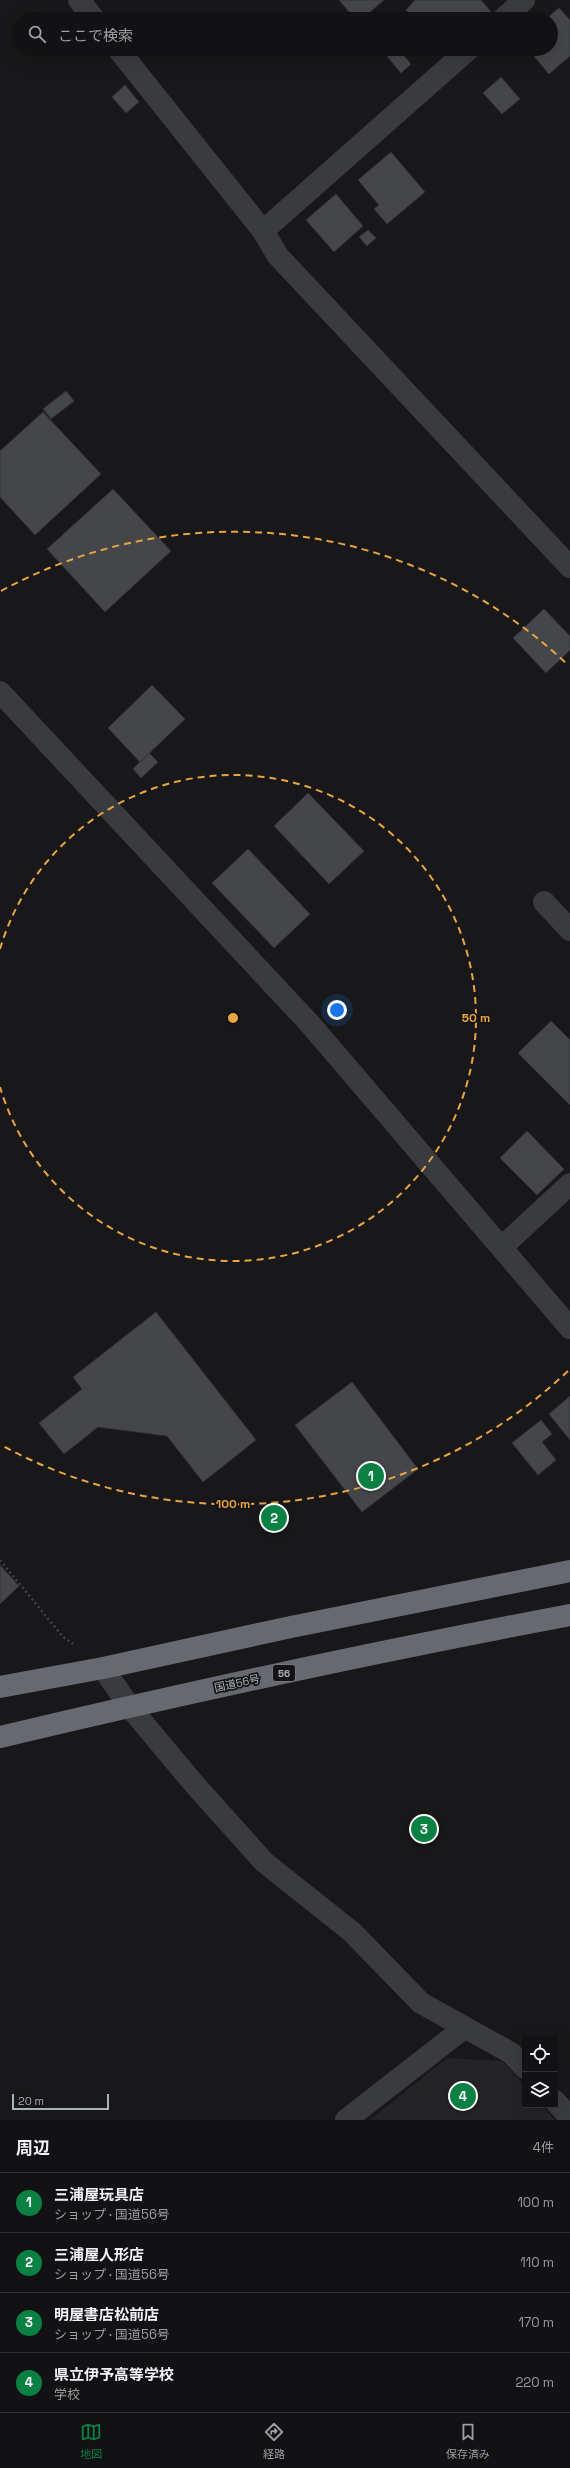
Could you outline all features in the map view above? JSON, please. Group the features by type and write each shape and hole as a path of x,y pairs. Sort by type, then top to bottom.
{"highway":[{"path":"0,1687 103,1668 299,1626 570,1571"},
{"name":"国道56号","path":"0,1737 130,1706 444,1639 570,1615"}],"street":[{"path":"79,0 88,12"},
{"path":"511,12 524,0"},
{"path":"124,56 263,231 278,256 570,567"},
{"path":"263,231 461,56"},
{"path":"0,692 310,1024 570,1328"},
{"path":"544,902 567,920"},
{"path":"502,1247 570,1184"},
{"path":"103,1668 130,1706 195,1785 264,1862 352,1932 420,2002 464,2028 511,2052 522,2065"},
{"path":"346,2120 464,2028"},
{"path":"558,2104 570,2118"}],"path":[{"path":"0,1560 63,1637 103,1668"}],"shaded area":[{"path":"447,2058 502,2061 522,2083 522,2108 545,2108 555,2120 370,2120"}],"building":[{"path":"339,0 384,0 370,12 349,12"},
{"path":"415,0 481,0 491,12 408,12 406,10"},
{"path":"559,8 570,20 570,56 549,74 534,56 558,56 558,12 554,12"},
{"path":"387,56 404,56 411,64 401,73"},
{"path":"501,77 520,99 502,114 483,93"},
{"path":"125,85 139,102 126,113 112,97"},
{"path":"391,152 425,192 387,224 374,209 379,205 358,180"},
{"path":"336,194 363,226 334,252 306,220"},
{"path":"368,230 376,238 367,246 359,237"},
{"path":"66,391 74,401 51,419 43,409"},
{"path":"43,412 101,474 35,535 0,497 0,451"},
{"path":"113,489 171,551 105,612 47,549"},
{"path":"544,609 570,636 570,650 546,673 513,638"},
{"path":"152,685 185,719 140,762 108,728"},
{"path":"149,753 158,762 141,778 133,769"},
{"path":"308,793 364,851 329,884 274,826"},
{"path":"248,849 310,914 274,948 212,883"},
{"path":"551,1021 570,1040 570,1105 518,1053"},
{"path":"527,1131 564,1169 537,1195 500,1158"},
{"path":"156,1312 256,1440 203,1482 167,1436 98,1427 64,1454 39,1423 82,1389 73,1377"},
{"path":"352,1382 418,1469 362,1512 295,1425"},
{"path":"570,1396 570,1440 549,1414"},
{"path":"541,1420 552,1434 542,1442 556,1460 538,1475 512,1443"},
{"path":"0,1565 19,1586 0,1604"}],"place":[{"name":"三浦屋玩具店","path":"371,1476"},
{"name":"三浦屋人形店","path":"274,1518"},
{"name":"明屋書店松前店","path":"424,1829"},
{"name":"県立伊予高等学校","path":"463,2096"}]}
